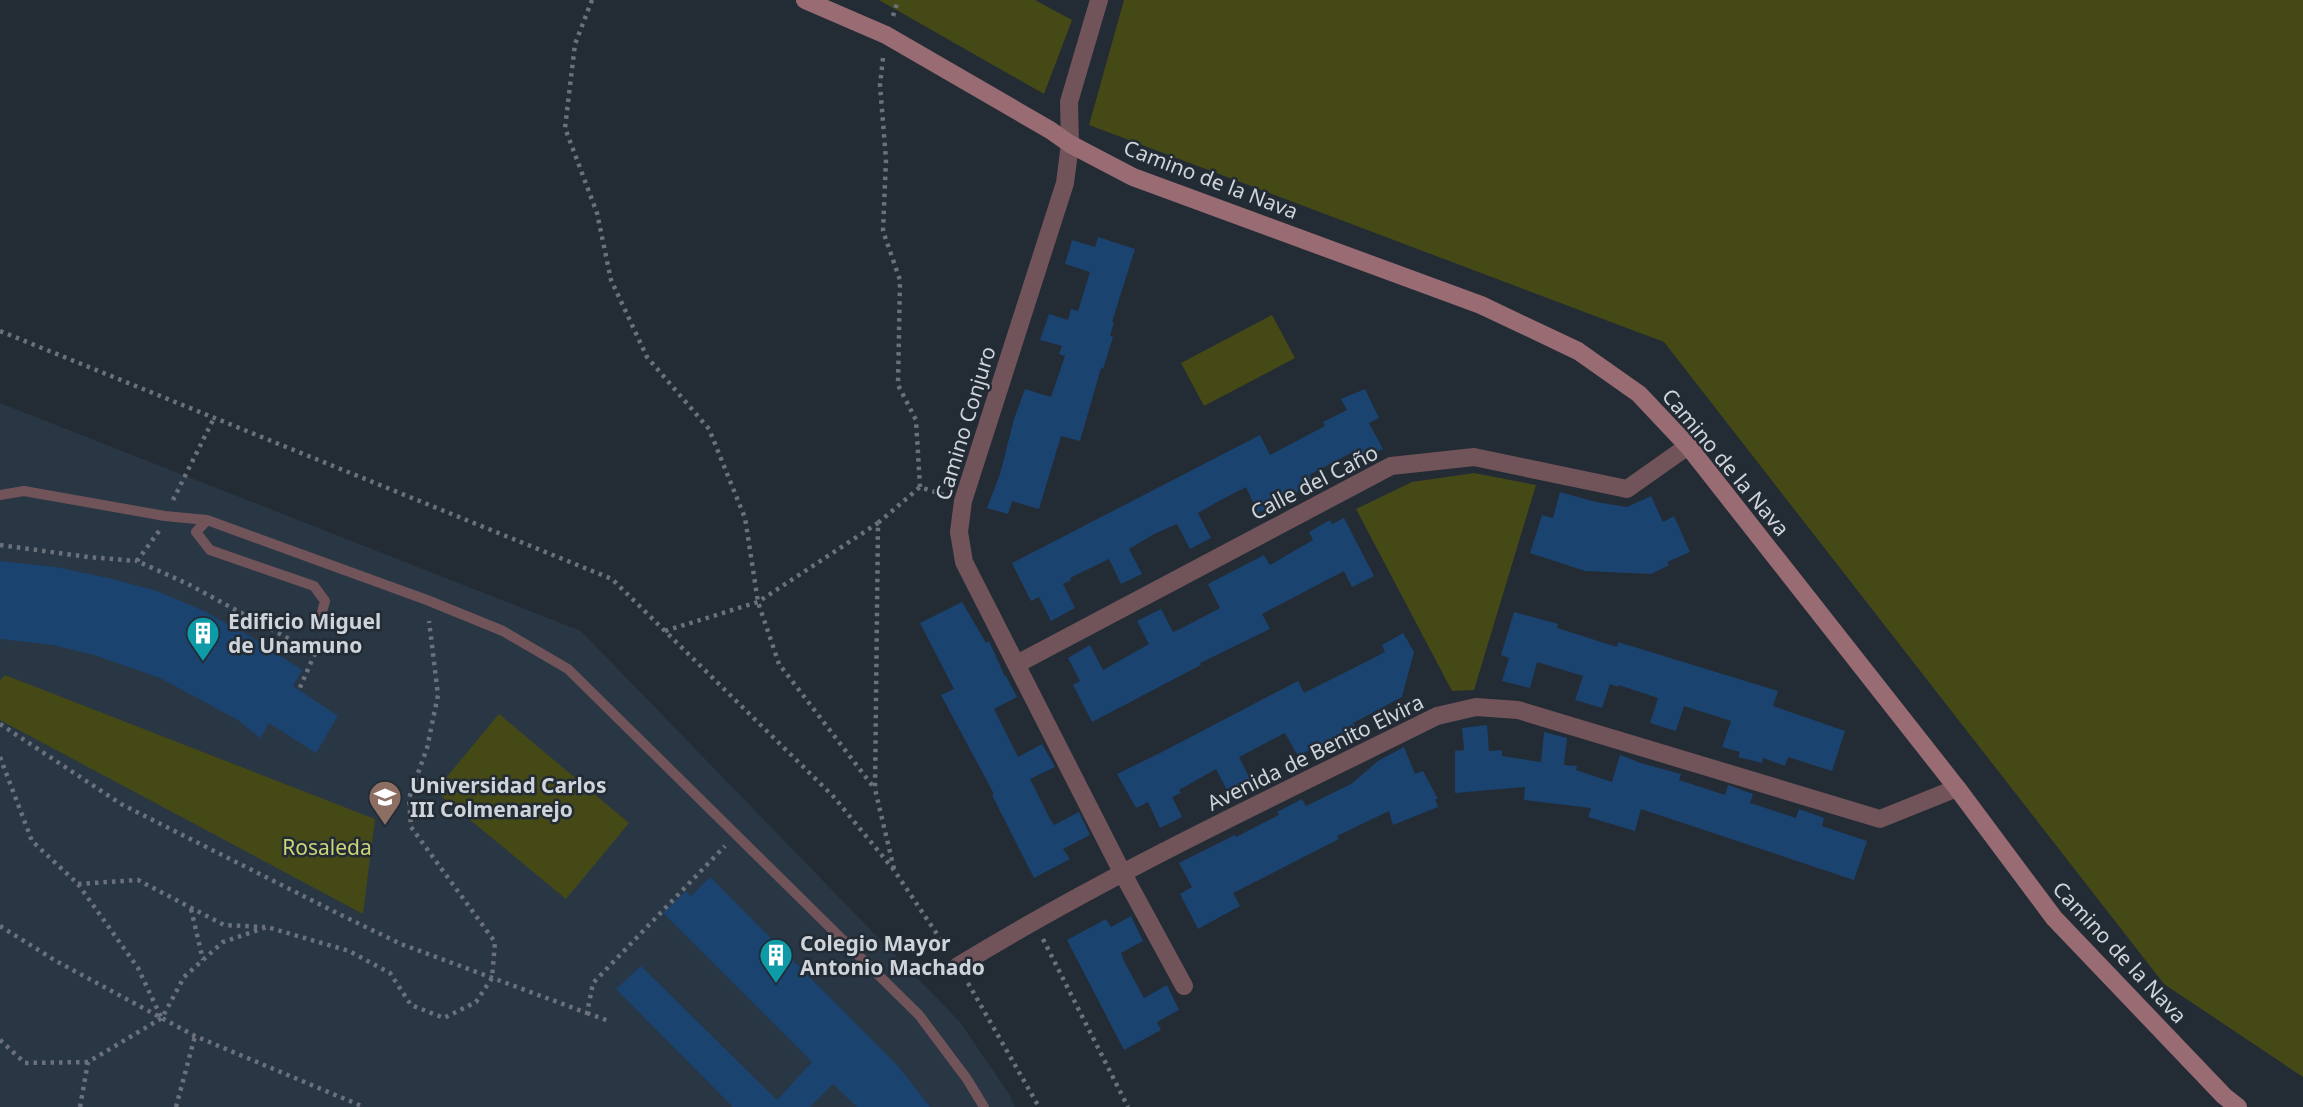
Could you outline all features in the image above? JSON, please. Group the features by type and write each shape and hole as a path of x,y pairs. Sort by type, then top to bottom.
{"street":[{"name":"Camino de la Nava","path":"805,0 886,35 1050,130 1070,145 1133,177 1481,305 1578,351 1639,394 1688,446 1957,788 2054,918 2227,1103"},
{"name":"Camino Conjuro","path":"1099,0 1069,102 1070,145 1065,183 963,500 959,533 964,562 1122,872 1184,986"},
{"name":"Calle del Caño","path":"1017,664 1391,466 1474,457 1627,489 1688,446"},
{"name":"Avenida de Benito Elvira","path":"958,966 1033,920 1122,872 1437,716 1476,708 1518,710 1880,819 1957,788"}],"lane":[{"path":"0,495 24,491 167,516 207,520 427,600 503,631 568,669 919,1015 967,1079 984,1107"},
{"path":"207,520 195,532 210,550 314,586 325,601 319,623"}],"path":[{"path":"592,0 575,44 565,128 597,213 611,279 647,357 709,429 746,518 758,602 779,663 875,789"},
{"path":"886,35 880,85 886,160 883,231 900,280 898,385 916,420 920,487"},
{"path":"0,331 612,579 833,796 894,870 958,966 1039,1107"},
{"path":"137,561 167,516 214,418"},
{"path":"665,631 758,602 878,523 920,487"},
{"path":"920,487 963,500"},
{"path":"878,523 875,789 894,870"},
{"path":"0,545 137,561 188,584 315,653 299,690"},
{"path":"78,884 138,880 224,925 267,927 349,951 390,973 411,1005 444,1018 476,1002 492,978 495,942 411,827 409,798 426,748 438,695 427,600"},
{"path":"0,724 121,804 401,944 609,1021"},
{"path":"0,757 32,841 78,884 138,968 162,1018"},
{"path":"587,1013 593,983 736,835"},
{"path":"191,908 203,960"},
{"path":"1033,920 1128,1107"},
{"path":"0,926 56,961 195,1036 364,1107"},
{"path":"0,1040 24,1063 88,1062 162,1018 184,977 223,942 267,927"},
{"path":"176,1107 195,1036"},
{"path":"80,1107 88,1062"}],"shaded area":[{"name":"Universidad Carlos III Colmenarejo","path":"0,403 581,631 960,1022 1015,1107 0,1107"}],"green space":[{"path":"879,0 1035,0 1072,20 1044,94"},
{"path":"1124,0 2303,0 2303,1077 2164,984 1664,342 1089,125"},
{"path":"1272,315 1295,358 1204,406 1181,363"},
{"path":"1474,473 1536,485 1474,690 1452,691 1356,509 1412,482"},
{"name":"Rosaleda","path":"5,675 375,819 363,914 0,720 0,680"},
{"path":"499,714 629,823 566,899 435,791"}],"building":[{"path":"1098,237 1135,249 1112,322 1114,323 1110,335 1113,337 1080,441 1061,436 1039,509 1012,501 1008,514 987,508 1025,389 1051,397 1065,356 1059,354 1062,346 1040,340 1049,314 1068,320 1071,309 1078,311 1090,272 1065,264 1072,240 1095,247"},
{"path":"1365,389 1379,418 1369,423 1383,449 1359,460 1355,451 1309,475 1314,483 1258,513 1246,487 1198,513 1211,538 1190,549 1177,524 1156,533 1129,549 1142,574 1121,584 1109,559 1070,578 1071,580 1063,584 1075,608 1051,621 1039,597 1031,601 1012,563 1260,435 1270,455 1325,426 1323,422 1347,410 1341,399"},
{"path":"1560,492 1627,507 1651,496 1663,522 1674,516 1690,552 1667,562 1669,565 1651,574 1585,571 1530,553 1542,515 1553,518"},
{"path":"1344,518 1374,576 1352,587 1344,571 1262,614 1270,629 1200,663 1201,665 1092,722 1073,685 1080,681 1068,658 1090,645 1103,670 1149,644 1137,621 1161,609 1173,632 1182,628 1220,608 1208,584 1264,555 1270,565 1313,540 1309,532 1330,520 1332,524"},
{"name":"Edificio Miguel de Unamuno","path":"0,561 56,567 108,578 157,591 204,611 253,638 302,670 293,686 338,716 316,753 269,723 260,738 238,720 160,678 94,655 53,645 0,639"},
{"path":"962,602 986,643 989,641 1017,697 994,709 1018,757 1042,744 1055,767 1030,779 1049,817 1054,825 1079,812 1090,835 1063,849 1070,859 1034,878 992,795 994,794 941,695 954,689 920,623"},
{"path":"1514,612 1558,624 1557,628 1617,647 1618,642 1778,691 1773,706 1845,731 1832,771 1788,757 1785,766 1763,758 1762,763 1738,757 1740,752 1722,747 1731,721 1684,706 1676,731 1650,723 1658,698 1619,685 1610,684 1602,708 1575,700 1583,676 1537,662 1530,688 1502,681 1509,658 1501,655"},
{"path":"1403,633 1414,652 1402,697 1298,756 1285,733 1239,757 1251,781 1228,792 1216,769 1179,790 1181,793 1172,797 1182,817 1160,828 1148,802 1136,808 1117,774 1298,681 1304,693 1385,652 1382,645"},
{"path":"1487,725 1489,751 1502,750 1502,756 1541,762 1544,732 1567,738 1564,765 1577,766 1576,770 1612,782 1620,755 1681,774 1679,780 1725,795 1728,785 1753,794 1750,803 1796,818 1799,809 1824,818 1822,826 1867,841 1854,880 1641,809 1635,831 1588,817 1591,808 1524,800 1525,787 1455,793 1455,751 1464,750 1462,728"},
{"path":"1404,747 1415,774 1423,771 1438,799 1435,799 1438,807 1393,825 1389,811 1337,836 1339,839 1233,893 1240,906 1198,929 1180,894 1192,887 1179,863 1279,815 1277,812 1302,799 1306,806 1351,784 1378,761"},
{"name":"Colegio Mayor Antonio Machado","path":"710,877 898,1066 930,1107 857,1107 833,1084 810,1107 733,1107 616,989 641,966 777,1100 812,1062 663,913 686,891 691,896"},
{"path":"1131,916 1143,941 1121,953 1124,961 1144,998 1167,985 1179,1010 1157,1022 1161,1030 1124,1050 1067,940 1106,919 1111,927"}],"place":[{"name":"Edificio Miguel de Unamuno","path":"203,663"},
{"name":"Universidad Carlos III Colmenarejo","path":"385,827"},
{"name":"Colegio Mayor Antonio Machado","path":"776,985"}]}
